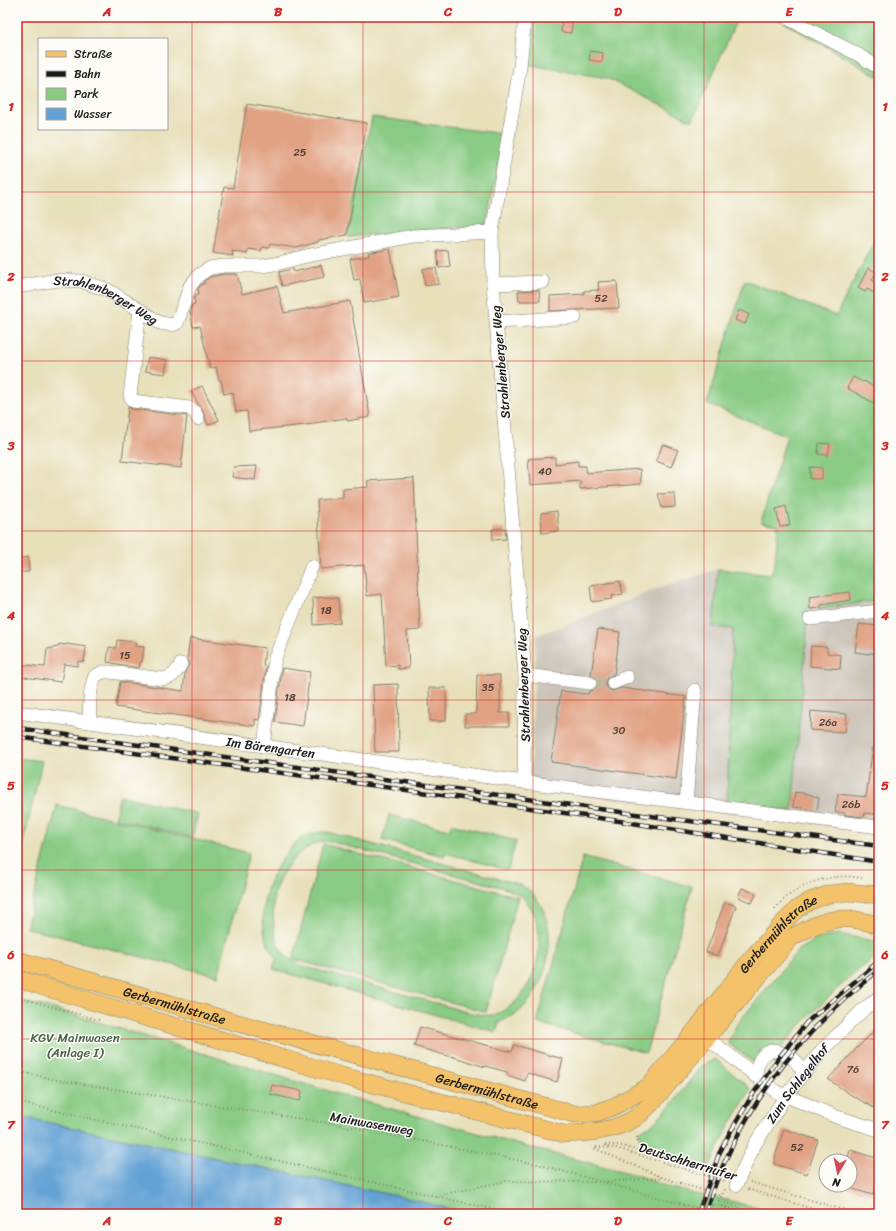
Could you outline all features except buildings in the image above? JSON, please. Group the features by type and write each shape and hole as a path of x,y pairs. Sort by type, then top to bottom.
{"main road":[{"name":"Gerbermühlstraße","path":"17,960 234,1022 574,1114 596,1113 633,1097 648,1087 690,1037 751,959 797,909 810,901 829,894 847,892 876,894"},
{"path":"850,919 846,913 846,908 848,905 854,900 876,894"},
{"name":"Gerbermühlstraße","path":"17,979 342,1076 564,1134 591,1132 612,1128 637,1117 667,1086 791,938 807,928 822,922 850,919 879,925"}],"street":[{"name":"Strahlenberger Weg","path":"524,782 525,675 493,284 492,232 520,67 525,17"},
{"path":"785,17 857,54 879,68"},
{"name":"Strahlenberger Weg","path":"17,287 58,280 81,281 108,290 160,323 169,326 177,323 190,286 199,275 210,268 223,266 262,266 306,256 414,236 492,232"},
{"path":"493,284 543,282"},
{"path":"140,310 130,396 133,401 189,408 195,412 198,419"},
{"path":"497,322 575,316"},
{"path":"264,746 275,658 312,566"},
{"path":"810,619 879,611"},
{"path":"90,722 90,695 95,676 102,672 162,679 174,675 180,664"},
{"path":"525,675 590,683"},
{"path":"613,683 627,677"},
{"path":"686,803 695,690"},
{"name":"Im Bärengarten","path":"17,712 524,782"},
{"path":"524,782 879,827"},
{"name":"Zum Schlegelhof","path":"730,1188 755,1144 785,1097 804,1072 822,1050 864,1009 879,997"},
{"path":"690,1037 707,1038 755,1076 785,1097 837,1117 879,1130"},
{"path":"755,1076 758,1061 767,1052 774,1050 793,1058 804,1072"}],"path":[{"path":"17,819 23,820"},
{"name":"Mainwasenweg","path":"17,1071 57,1080 358,1128 537,1164 718,1214"},
{"path":"17,1102 515,1214"},
{"path":"634,1130 641,1155"},
{"name":"Deutschherrnufer","path":"640,1151 618,1144 590,1146 616,1148 641,1155 730,1188 828,1214"},
{"path":"434,1196 506,1181 601,1182 664,1178"},
{"path":"730,1188 719,1201 717,1206 736,1212 736,1214"},
{"path":"709,1214 713,1203 739,1210 740,1207 719,1201"}],"shaded area":[{"path":"718,569 770,575 790,613 879,600 879,832 530,789 536,636 659,588"}],"green space":[{"path":"528,17 738,17 692,121 607,78 524,64"},
{"path":"775,17 879,17 879,77"},
{"path":"372,117 504,134 487,225 347,237"},
{"path":"879,231 879,600 804,611 807,632 792,811 727,803 733,629 713,627 718,569 770,575 775,564 778,525 761,522 787,436 707,404 745,280 836,316"},
{"path":"17,758 42,761 17,871"},
{"path":"120,795 198,814 192,837 115,818"},
{"path":"57,805 249,853 218,976 26,928"},
{"path":"389,815 449,830 451,824 516,841 508,870 445,853 444,856 382,840"},
{"path":"320,832 327,832 515,883 528,889 540,905 546,919 549,935 549,951 546,967 540,983 532,997 520,1011 499,1022 496,1032 273,969 276,959 269,946 263,919 267,890 279,864 292,846 304,837","holes":["325,841 504,888 521,896 534,914 538,929 539,946 536,964 530,980 521,995 510,1006 496,1014 481,1015 302,966 284,954 277,940 274,929 273,899 278,882 288,866 300,853"]},
{"path":"323,844 518,897 486,1012 293,959"},
{"path":"583,857 692,887 646,1053 537,1023"},
{"path":"838,934 879,942 879,954 838,988 803,1022 782,1047 753,1062 728,1043 738,1023 799,949 817,939"},
{"name":"KGV Mainwasen (Anlage I)","path":"17,1000 54,1009 335,1093 527,1147 637,1175 665,1186 779,1214 468,1214 411,1199 17,1116"},
{"path":"715,1059 751,1089 729,1126 707,1171 643,1149 639,1132 655,1122 677,1098 701,1066"}],"water":[{"path":"17,1116 411,1199 468,1214 17,1214"}],"tunnel":[{"path":"590,683 613,683"}],"railway":[{"path":"17,728 628,813 879,846"},
{"path":"17,737 414,791 626,822 879,862"},
{"path":"698,1214 719,1154 728,1136 753,1094 777,1060 807,1022 879,961"},
{"path":"705,1214 733,1143 752,1110 773,1079 796,1049 822,1021 849,995 879,970"}]}
